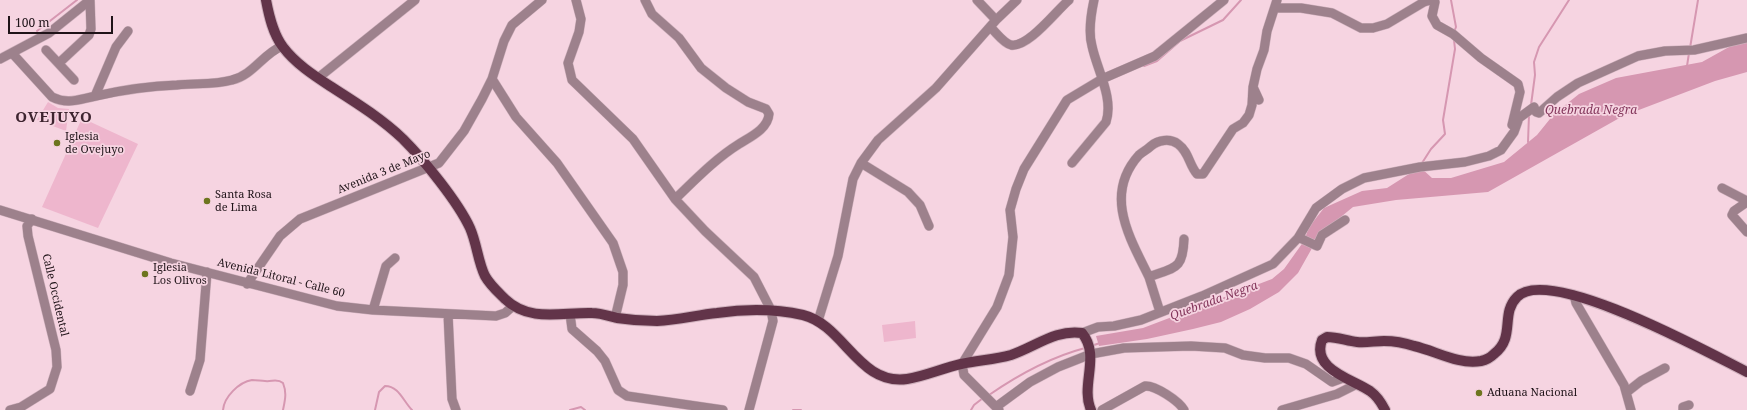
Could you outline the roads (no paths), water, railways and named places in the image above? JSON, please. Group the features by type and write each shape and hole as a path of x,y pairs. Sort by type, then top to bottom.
{"main road":[{"path":"266,0 274,31 282,46 292,58 318,78 383,121 405,141 428,169 464,216 476,245 486,278 513,306 529,313 547,315 594,313 615,318 658,321 719,312 770,310 805,315 818,321 863,364 877,374 890,379 907,379 962,364 990,361 1053,337 1072,332 1088,344 1087,394 1091,410"},
{"path":"1385,410 1380,400 1371,392 1343,378 1331,369 1322,359 1320,345 1322,340 1327,337 1348,342 1364,343 1390,341 1414,346 1458,360 1471,362 1484,361 1498,351 1508,335 1511,304 1517,296 1531,290 1574,295 1630,314 1747,372"}],"street":[{"path":"0,59 49,34 90,0"},
{"path":"59,63 89,35 91,29 90,0"},
{"path":"318,78 415,0"},
{"name":"Avenida 3 de Mayo","path":"247,284 280,236 300,219 440,163 461,135 482,99 492,78 504,41 512,25 542,0"},
{"path":"576,0 582,19 568,63 572,80 633,139 675,199 705,231 754,277 770,310 773,321 749,410"},
{"path":"645,0 652,14 679,38 701,68 726,88 748,102 766,109 769,114 767,123 761,129 719,157 675,199"},
{"path":"977,0 1007,43 1012,45 1022,44 1030,38 1069,0"},
{"path":"818,321 838,256 853,179 861,163 878,140 936,88 993,23 1017,0"},
{"path":"1072,163 1106,122 1108,114 1102,78 1090,36 1094,0"},
{"path":"1224,0 1155,56 1102,78 1067,100 1024,168 1010,210 1013,237 1009,275 998,307 962,364 964,375 996,406 1030,382 1058,367 1088,344 1098,327 1114,326 1141,320 1202,296 1273,264 1300,238 1316,208 1342,189 1364,178 1420,166 1465,162 1489,156 1501,150 1514,132 1519,118 1534,107 1536,112 1539,113 1557,96 1578,83 1638,56 1665,51 1694,50 1747,38"},
{"path":"1160,312 1149,277 1125,226 1122,215 1122,195 1130,168 1140,154 1156,142 1162,140 1177,143 1185,150 1192,169 1197,174 1203,174 1233,129 1243,123 1249,114 1252,105 1253,87 1257,69 1264,50 1267,31 1276,4 1332,13 1361,28 1373,28 1387,24 1430,0"},
{"path":"1434,0 1435,2 1432,16 1437,25 1453,34 1481,58 1518,84 1520,92 1512,125 1514,132"},
{"path":"95,96 116,47 128,31"},
{"path":"12,53 52,97 60,101 78,101 95,96 155,86 233,80 258,66 274,50 282,46"},
{"path":"46,50 74,80"},
{"path":"492,78 516,117 557,163 614,243 623,272 623,285 615,318"},
{"path":"1253,87 1259,100"},
{"path":"861,163 908,192 920,205 929,226"},
{"path":"1722,188 1747,201 1734,211 1732,215 1747,232"},
{"name":"Avenida Litoral - Calle 60","path":"0,210 171,263 336,306 373,310 496,316 505,313 513,306"},
{"name":"Calle Occidental","path":"22,409 50,389 57,367 56,350 28,236 27,226 32,219"},
{"path":"1300,238 1317,246 1322,235 1345,220"},
{"path":"1149,277 1177,266 1181,262 1184,253 1184,239"},
{"path":"373,310 386,266 395,258"},
{"path":"190,391 200,360 207,272"},
{"path":"1574,295 1627,392 1630,410"},
{"path":"448,314 452,399 456,410"},
{"path":"570,314 572,329 598,351 605,361 618,390 627,396 723,410"},
{"path":"1088,344 1118,348 1153,346 1225,348 1243,355 1298,360 1332,382 1343,378"},
{"path":"1627,392 1641,380 1664,368"},
{"path":"1282,410 1337,394 1357,384"},
{"path":"1102,410 1145,386 1150,386 1174,400 1181,409"},
{"path":"10,410 22,409"}],"water":[{"name":"Quebrada Negra","path":"1747,37 1747,72 1715,81 1623,116 1488,192 1396,200 1353,207 1320,234 1298,273 1279,292 1250,309 1221,322 1193,329 1147,339 1099,346 1096,336 1143,328 1272,279 1284,269 1304,241 1309,227 1324,208 1362,191 1387,188 1420,167 1432,178 1451,178 1504,162 1537,135 1554,114 1579,94 1616,78 1702,62"}],"waterway":[{"path":"37,31 77,0"},
{"path":"1144,66 1157,61 1180,41 1223,20 1241,0"},
{"path":"1451,0 1456,27 1454,32"},
{"path":"1531,105 1535,75 1534,62 1539,47 1569,0"},
{"path":"1690,48 1698,0"},
{"path":"1422,163 1431,149 1445,134 1443,120 1455,49 1454,40"},
{"path":"1687,66 1689,53"},
{"path":"1528,142 1529,115"},
{"name":"Quebrada Negra","path":"1091,346 1100,343"},
{"name":"Quebrada Negra","path":"989,395 1011,380 1035,367 1060,356 1085,348"},
{"path":"223,410 229,395 237,387 247,381 252,380 277,380 283,383 285,393 283,410"},
{"path":"375,410 379,392 385,386 394,388 412,410"},
{"name":"Quebrada Negra","path":"971,410 974,405 983,398"},
{"path":"570,410 581,407 585,410"},
{"path":"793,410 801,410"}],"place":[{"name":"Iglesia de Ovejuyo","path":"57,143"},
{"name":"Santa Rosa de Lima","path":"207,201"},
{"name":"Iglesia Los Olivos","path":"145,274"},
{"name":"Aduana Nacional","path":"1479,393"}],"district":[{"name":"OVEJUYO","path":"54,118"}]}
